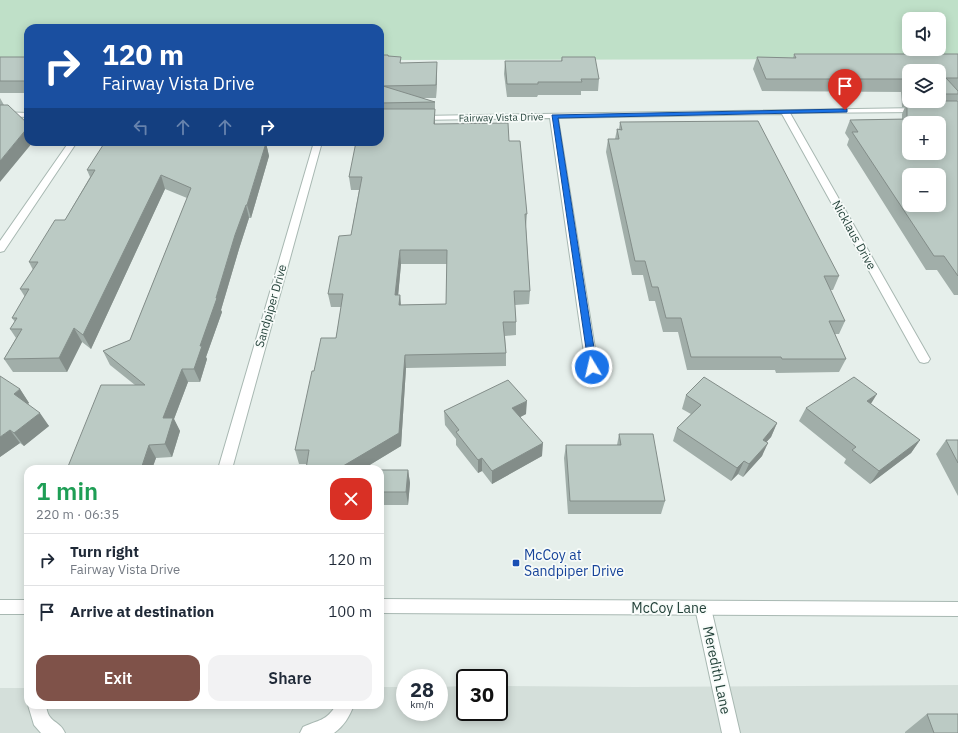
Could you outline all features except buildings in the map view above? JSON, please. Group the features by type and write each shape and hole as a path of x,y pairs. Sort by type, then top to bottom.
{"street":[{"name":"Fairway Vista Drive","path":"412,118 785,111 928,110"},
{"name":"Nicklaus Drive","path":"785,111 924,359"},
{"path":"0,114 24,115"},
{"path":"554,116 592,367"},
{"path":"0,248 70,146"},
{"name":"Sandpiper Drive","path":"225,465 317,146"},
{"path":"0,607 24,606"},
{"name":"McCoy Lane","path":"384,606 958,609"},
{"name":"Meredith Lane","path":"703,608 731,733"},
{"path":"38,709 39,718 48,731"},
{"path":"309,733 335,722 343,713 344,709"}],"shaded area":[{"path":"958,685 958,733 0,733 0,688 24,688 24,709 384,709 384,687 396,687 396,721 448,721 448,687 456,686 456,721 508,721 508,686 634,687"}],"green space":[{"path":"0,0 958,0 958,59 384,60 384,24 24,24 24,60 0,60"}],"place":[{"name":"McCoy at Sandpiper Drive","path":"516,563"}],"route":[{"path":"592,367 554,116 845,110"}]}
